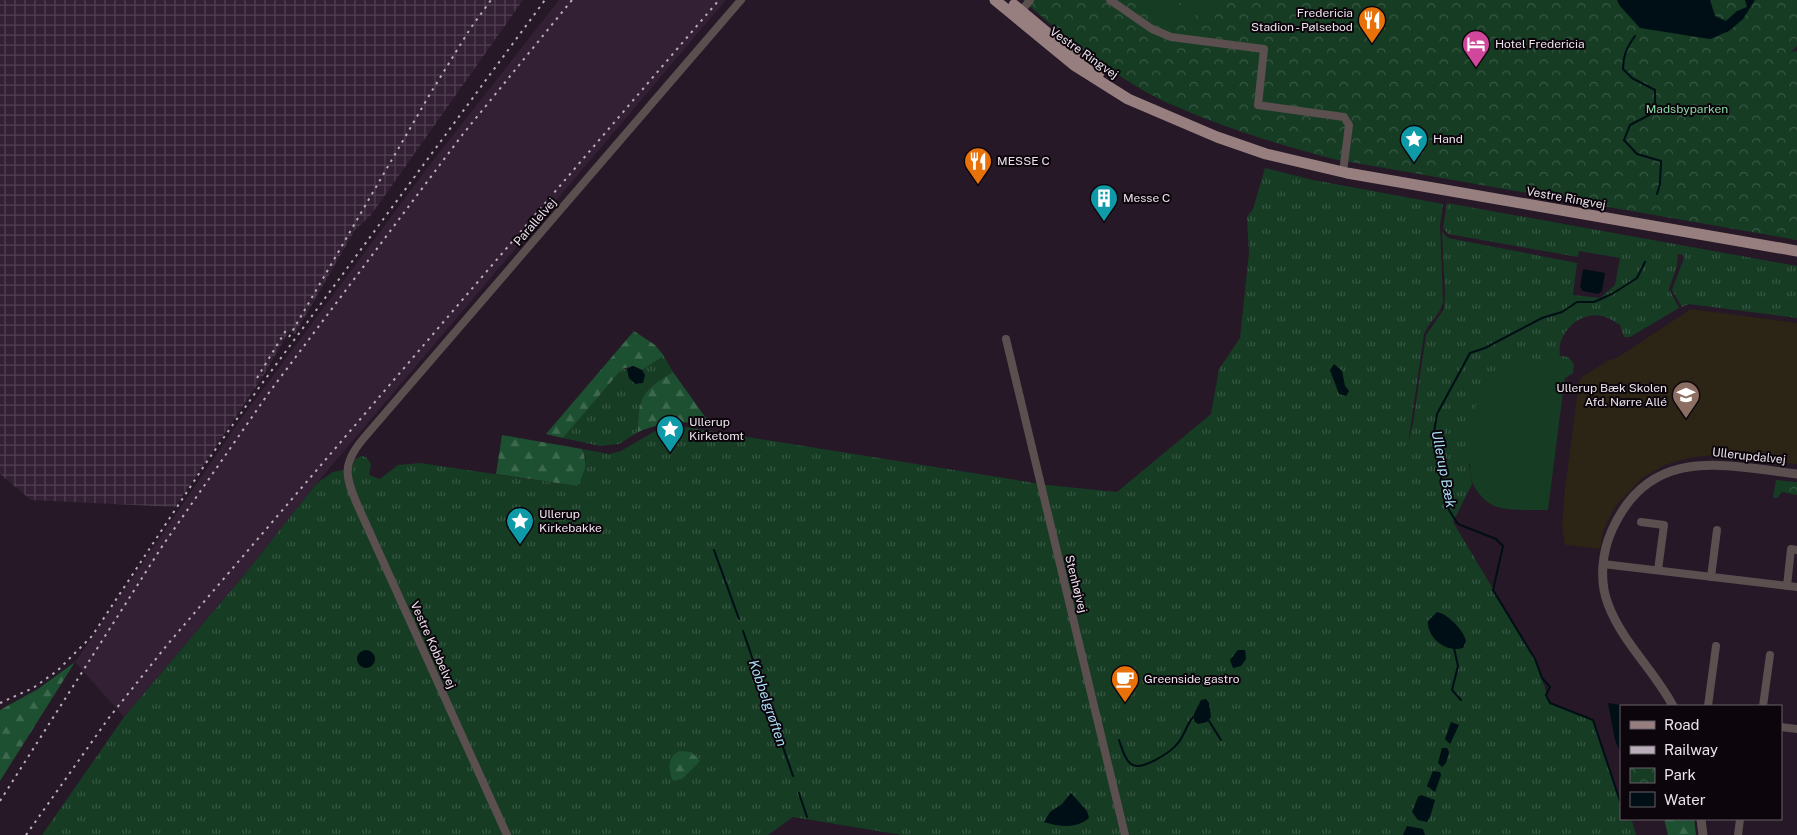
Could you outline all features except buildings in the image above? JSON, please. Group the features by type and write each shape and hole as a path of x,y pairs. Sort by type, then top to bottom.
{"main road":[{"name":"Vestre Ringvej","path":"995,0 1019,15 1090,67 1166,115 1266,154 1343,172 1784,250 1797,250"},
{"name":"Vestre Ringvej","path":"1007,0 1019,15"},
{"name":"Vestre Ringvej","path":"1784,250 1797,255"}],"street":[{"name":"Parallelvej","path":"348,462 355,449 369,432 742,0"},
{"path":"1019,15 1030,0"},
{"path":"1110,0 1152,29 1171,37 1264,49 1258,105 1344,117 1349,124 1343,172"},
{"name":"Stenhøjvej","path":"1006,339 1125,835"},
{"name":"Vestre Kobbelvej","path":"348,462 347,479 354,499 507,835"},
{"name":"Ullerupdalvej","path":"1672,705 1666,693 1615,622 1607,602 1603,564 1608,538 1618,516 1632,498 1650,482 1672,470 1694,465 1716,464 1797,474"},
{"path":"1641,522 1664,525 1658,570"},
{"path":"1711,577 1717,530"},
{"path":"1787,586 1791,549 1797,550"},
{"path":"1603,564 1797,587"},
{"path":"1708,705 1716,646"},
{"path":"1764,705 1770,655"},
{"path":"1782,727 1797,729"},
{"path":"1701,820 1703,835"},
{"path":"1738,835 1740,820"}],"shaded area":[{"path":"0,0 523,0 371,215 355,230 295,334 289,331 265,373 175,507 31,500 0,474"},
{"path":"559,0 726,0 317,483 244,575 124,717 75,662 240,420 428,167"},
{"name":"Ullerup Bæk Skolen Afd. Nørre Allé","path":"1691,309 1797,323 1797,464 1712,455 1689,458 1665,465 1642,478 1615,507 1603,531 1600,549 1565,545 1562,526 1565,488 1579,382 1583,376 1609,360 1615,359"}],"green space":[{"name":"Madsbyparken","path":"1023,0 1797,0 1797,46 1791,52 1797,51 1797,240 1333,159 1270,141 1208,120 1150,94 1092,57"},
{"path":"1138,0 1149,0 1147,10 1137,8"},
{"path":"1152,0 1163,0 1161,12 1150,11"},
{"path":"1164,0 1180,0 1176,22 1161,19"},
{"path":"1182,0 1198,0 1194,24 1178,21"},
{"path":"1202,0 1218,2 1213,27 1197,24"},
{"path":"1265,168 1313,180 1443,204 1440,225 1443,302 1424,334 1408,444 1413,423 1426,335 1444,309 1442,232 1448,238 1577,263 1573,295 1600,298 1615,285 1620,258 1579,251 1578,257 1448,234 1443,228 1447,203 1797,266 1797,318 1689,304 1682,307 1672,290 1684,258 1683,255 1678,254 1677,266 1669,289 1679,308 1630,337 1624,337 1620,325 1604,317 1593,315 1585,317 1571,326 1565,332 1562,340 1560,356 1568,357 1574,364 1573,373 1564,379 1566,368 1526,360 1469,464 1472,484 1453,522 1535,659 1550,703 1593,720 1620,801 1620,820 1632,821 1636,835 902,835 793,817 768,835 42,835 124,717 244,575 317,483 333,472 352,468 355,459 361,456 366,457 371,464 369,475 380,479 398,465 420,463 576,486 586,459 582,449 609,454 621,451 655,431 679,426 1047,485 1117,492 1211,414 1219,369 1240,338 1249,253 1247,217 1253,209"},
{"path":"634,331 655,345 664,356 642,370 633,366 622,369 563,438 546,434"},
{"path":"664,356 673,372 655,384 644,395 639,410 638,432 619,444 600,446 563,438 622,369 627,369 629,378 645,375 642,370"},
{"path":"1526,360 1559,364 1566,368 1548,510 1499,508 1494,506 1476,490 1471,475 1470,447 1472,431 1482,387 1486,379 1494,371 1509,364"},
{"path":"673,372 711,425 674,422 638,432 639,410 644,395 655,384"},
{"path":"502,435 582,449 585,468 577,486 496,474"},
{"path":"1776,480 1797,482 1797,495 1782,492 1777,498 1773,498"},
{"path":"75,662 0,781 0,710 38,689"},
{"path":"679,751 691,752 700,761 682,779 673,781 670,773 670,764 672,757"},
{"path":"1664,820 1694,820 1696,835 1668,835"}],"water":[{"path":"1617,0 1710,0 1715,16 1726,21 1737,11 1747,7 1745,0 1755,0 1743,19 1729,31 1710,39 1640,28"},
{"path":"1583,269 1605,273 1602,291 1598,294 1583,291 1580,287"},
{"path":"1334,364 1342,371 1345,386 1349,391 1346,396 1339,394 1330,370"},
{"path":"633,366 642,370 645,375 643,383 635,384 629,378 627,369"},
{"path":"1437,612 1450,619 1465,637 1466,641 1463,648 1457,649 1444,646 1434,638 1428,621"},
{"path":"366,650 372,653 375,659 372,665 366,668 360,665 357,659 360,653"},
{"path":"1238,650 1245,650 1246,659 1241,666 1233,668 1230,660"},
{"path":"1206,699 1209,703 1211,717 1207,722 1198,724 1194,721 1194,714 1201,700"},
{"path":"1608,703 1621,705 1620,752 1615,740"},
{"path":"1451,722 1459,725 1450,744 1445,739"},
{"path":"1442,748 1447,748 1449,752 1446,763 1442,767 1438,763"},
{"path":"1433,771 1440,772 1441,775 1435,792 1427,786"},
{"path":"1071,793 1087,811 1089,818 1079,824 1068,826 1044,822 1050,812 1062,804"},
{"path":"1421,795 1435,800 1427,822 1418,820 1412,812 1418,797"},
{"path":"1407,826 1423,829 1425,835 1403,835"}],"waterway":[{"name":"Ullerup Bæk","path":"1635,36 1626,52 1623,69 1632,78 1655,90 1655,112 1630,125 1624,140 1637,154 1661,161 1660,184 1657,194"},
{"name":"Ullerup Bæk","path":"1620,801 1593,720 1550,703 1546,695 1550,687 1542,678 1535,659 1493,590 1503,546 1496,539 1458,524 1449,510 1441,478 1441,465 1435,445 1434,432 1437,414 1470,353 1485,348 1542,318 1562,312 1577,302 1594,302 1612,294 1637,278 1645,262"},
{"name":"Kobbelgrøften","path":"714,550 739,619"},
{"name":"Kobbelgrøften","path":"743,631 793,776"},
{"path":"1454,648 1458,666 1452,690 1461,700"},
{"path":"1119,740 1129,762 1136,766 1142,765 1156,760 1174,747 1193,717"},
{"path":"1209,721 1221,740"},
{"name":"Kobbelgrøften","path":"799,793 807,817"}],"railway":[{"path":"289,337 430,94 470,29 491,0"},
{"path":"0,703 33,688 57,671 92,636 208,460 258,389 545,0"},
{"path":"0,801 163,545 268,394 463,134 572,0"},
{"path":"26,835 108,719 167,645 719,0"},
{"path":"257,378 288,327"}],"place":[{"name":"Fredericia Stadion - Pølsebod","path":"1372,44"},
{"name":"Hotel Fredericia","path":"1476,68"},
{"name":"Hand","path":"1414,163"},
{"name":"MESSE C","path":"978,185"},
{"name":"Messe C","path":"1104,222"},
{"name":"Ullerup Bæk Skolen Afd. Nørre Allé","path":"1686,419"},
{"name":"Ullerup Kirketomt","path":"670,453"},
{"name":"Ullerup Kirkebakke","path":"520,545"},
{"name":"Greenside gastro","path":"1125,703"}]}
